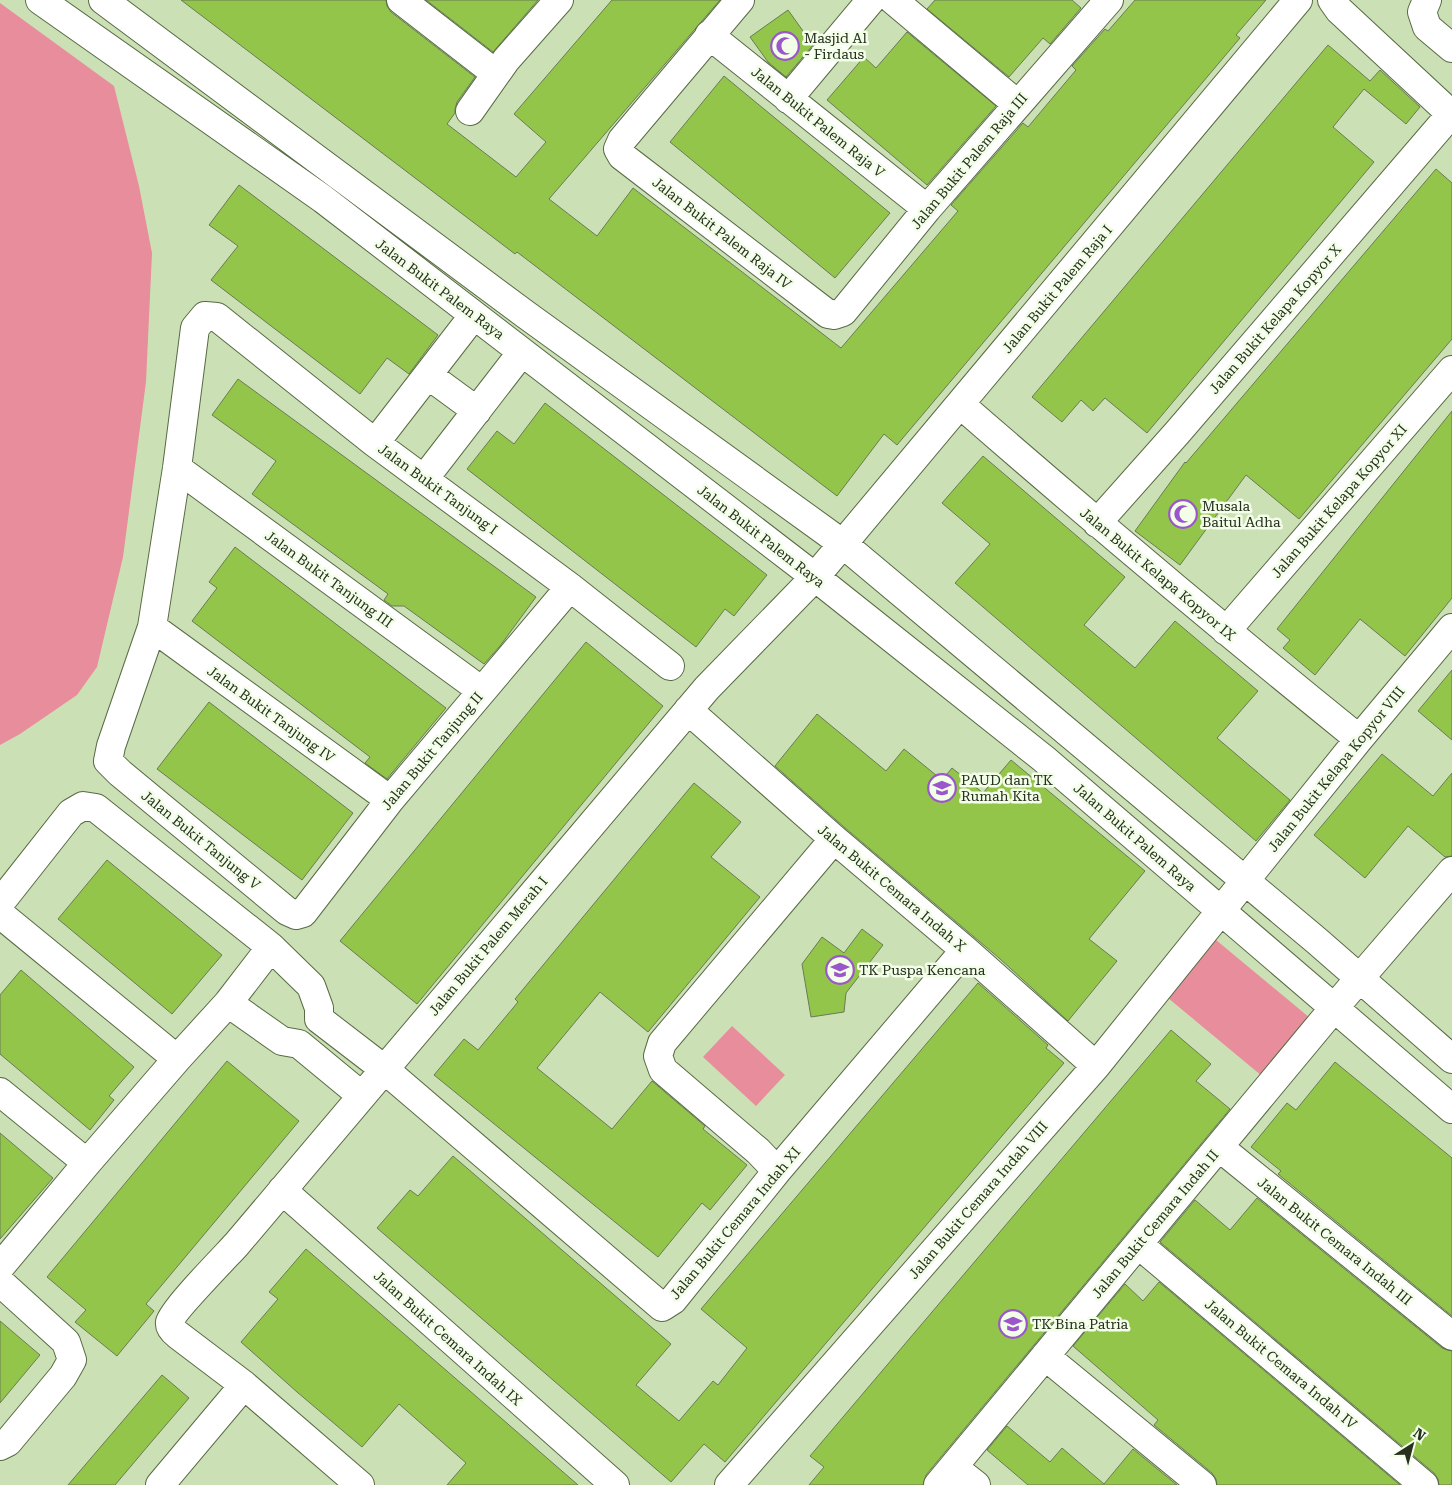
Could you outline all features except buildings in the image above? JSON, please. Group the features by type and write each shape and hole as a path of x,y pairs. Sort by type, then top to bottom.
{"street":[{"name":"Jalan Bukit Palem Raya","path":"40,0 323,199 815,577 1044,759 1452,1109"},
{"path":"73,24 91,0"},
{"path":"102,0 525,314 843,544 1245,880 1452,1059"},
{"path":"400,0 495,74"},
{"path":"470,111 495,74 559,0"},
{"path":"709,35 740,0"},
{"path":"788,99 871,0"},
{"path":"893,0 1017,104"},
{"name":"Jalan Bukit Palem Raja III","path":"828,314 834,315 843,312 927,209 1109,0"},
{"name":"Jalan Bukit Palem Raja I","path":"815,577 961,405 1298,0"},
{"path":"1331,3 1451,114"},
{"path":"1424,6 1426,27 1452,48"},
{"name":"Jalan Bukit Palem Raja V","path":"709,35 927,209"},
{"name":"Jalan Bukit Palem Raja IV","path":"709,35 622,140 618,149 622,156 828,314"},
{"name":"Jalan Bukit Kelapa Kopyor X","path":"1097,523 1178,433 1451,114"},
{"path":"424,479 476,411 514,346 525,314"},
{"path":"375,443 474,315"},
{"name":"Jalan Bukit Tanjung I","path":"177,468 195,328 205,316 217,317 375,443 570,587 670,666"},
{"name":"Jalan Bukit Kelapa Kopyor XI","path":"1226,631 1452,370"},
{"path":"428,375 476,411"},
{"name":"Jalan Bukit Kelapa Kopyor IX","path":"961,405 1097,523 1358,739"},
{"path":"152,627 177,468"},
{"name":"Jalan Bukit Tanjung III","path":"177,468 482,691"},
{"name":"Jalan Bukit Palem Merah I","path":"244,1385 178,1336 171,1328 170,1322 198,1285 236,1245 707,688 815,577"},
{"name":"Jalan Bukit Tanjung II","path":"296,915 303,913 390,800 570,587"},
{"name":"Jalan Bukit Tanjung V","path":"152,627 110,746 108,761 287,911 296,915"},
{"name":"Jalan Bukit Tanjung IV","path":"152,627 390,800"},
{"name":"Jalan Bukit Kelapa Kopyor VIII","path":"1220,910 1358,739 1452,628"},
{"name":"Jalan Bukit Cemara Indah X","path":"688,710 1096,1066"},
{"path":"0,903 72,812 83,806 96,808 271,947 311,986 319,1008 319,1019 299,1044"},
{"path":"777,1171 758,1151 663,1070 658,1056 662,1043 834,839"},
{"name":"Jalan Bukit Cemara Indah II","path":"945,1476 1334,1008 1452,871"},
{"name":"Jalan Bukit Cemara Indah VIII","path":"739,1482 1096,1066 1220,910"},
{"path":"0,914 177,1059"},
{"path":"0,1267 177,1059 228,1004 271,947"},
{"name":"Jalan Bukit Cemara Indah XI","path":"384,1070 662,1307 673,1300 777,1171 965,950"},
{"path":"228,1004 282,1041 299,1044 362,1096"},
{"path":"319,1019 384,1070"},
{"path":"0,1092 87,1163"},
{"name":"Jalan Bukit Cemara Indah III","path":"1219,1147 1452,1336"},
{"name":"Jalan Bukit Cemara Indah IX","path":"282,1190 615,1485"},
{"name":"Jalan Bukit Cemara Indah IV","path":"1138,1244 1424,1485"},
{"path":"0,1282 66,1342 72,1360 63,1376 8,1442 0,1446"},
{"path":"1045,1356 1202,1485"},
{"path":"160,1485 244,1385 358,1484"},
{"path":"945,1476 976,1485"}],"shaded area":[{"path":"0,3 114,86 139,186 152,253 146,382 123,557 97,667 77,695 20,734 0,745"},
{"path":"1216,940 1310,1018 1262,1076 1168,998"},
{"path":"732,1026 785,1075 756,1106 703,1057"}],"place":[{"name":"Masjid Al - Firdaus","path":"785,46"},
{"name":"Musala Baitul Adha","path":"1183,514"},
{"name":"PAUD dan TK Rumah Kita","path":"942,788"},
{"name":"TK Puspa Kencana","path":"840,970"},
{"name":"TK Bina Patria","path":"1013,1324"}]}
